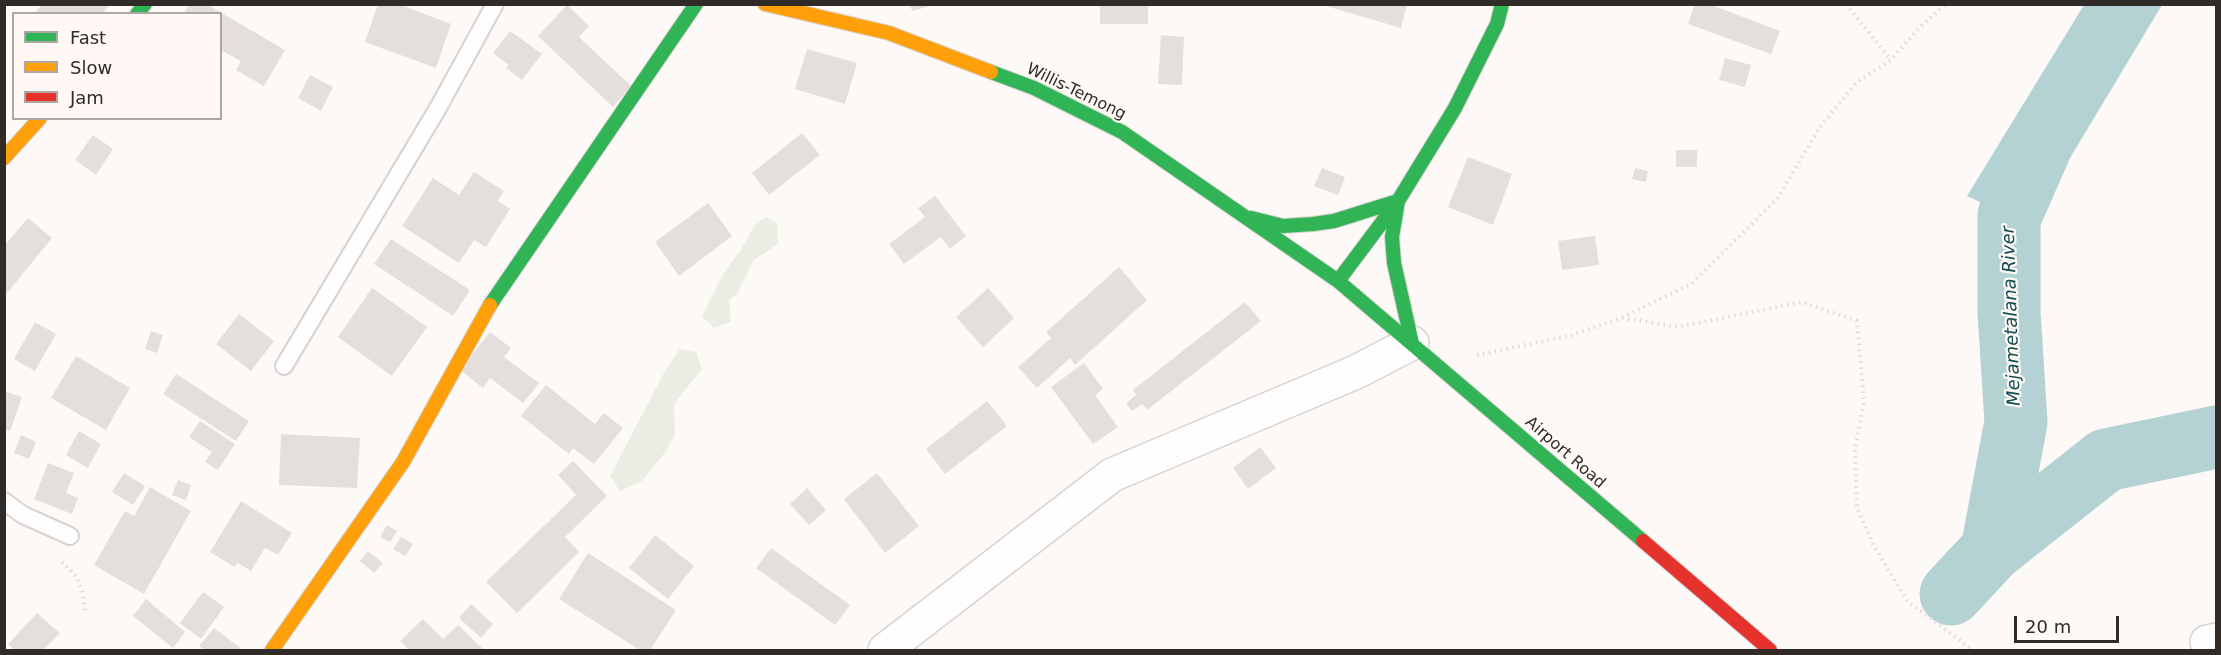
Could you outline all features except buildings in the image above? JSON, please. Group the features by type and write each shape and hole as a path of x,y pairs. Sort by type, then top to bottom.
{"main road":[{"path":"272,651 403,462 488,307 696,4"},
{"name":"Willis-Temong","path":"765,4 816,10 889,33 1034,88 1122,132 1338,281"},
{"path":"1338,281 1398,201 1455,108 1497,24 1502,4"},
{"path":"4,158 38,120"},
{"path":"1240,215 1283,226 1313,224 1334,221 1398,201"},
{"path":"1398,201 1392,237 1394,263 1423,352"},
{"name":"Airport Road","path":"1338,281 1770,651"}],"street":[{"path":"885,651 1112,475 1345,377 1423,352"}],"lane":[{"path":"284,366 438,108 495,4"},
{"path":"4,501 33,520 69,536"}],"path":[{"path":"1846,4 1891,60"},
{"path":"1423,352 1514,350 1569,336 1621,318 1691,284 1777,200 1820,127 1857,82 1891,60 1919,28 1946,4"},
{"path":"1621,318 1678,327 1802,302 1857,321 1864,401 1855,451 1857,508 1873,544 1908,602 1972,651"},
{"path":"33,520 41,538 76,576 82,589 85,611"}],"shaded area":[{"path":"766,217 777,223 778,244 754,260 737,294 729,300 731,322 714,328 702,316 723,274 742,248 754,226"},
{"path":"680,349 696,352 702,369 674,404 675,435 666,451 642,481 620,491 610,476 665,371"}],"water":[{"path":"2084,5 2162,5 2070,158 2039,229 1967,196"}],"waterway":[{"name":"Mejametalana River","path":"1951,594 1992,550 2016,422 2009,312 2009,215"},
{"name":"Mejametalana River","path":"1992,550 2106,460 2216,437"}],"traffic: fast":[{"path":"139,12 145,4"},
{"path":"490,305 696,4"},
{"path":"1338,281 1398,201 1455,108 1497,24 1502,4"},
{"path":"991,72 1034,88 1122,132 1338,281 1643,541"},
{"path":"1251,218 1283,226 1313,224 1334,221 1398,201 1392,237 1394,263 1412,343"}],"traffic: slow":[{"path":"765,4 889,33 991,72"},
{"path":"4,158 38,120"},
{"path":"272,650 403,462 490,305"}],"traffic: jam":[{"path":"1643,541 1770,650"}]}
